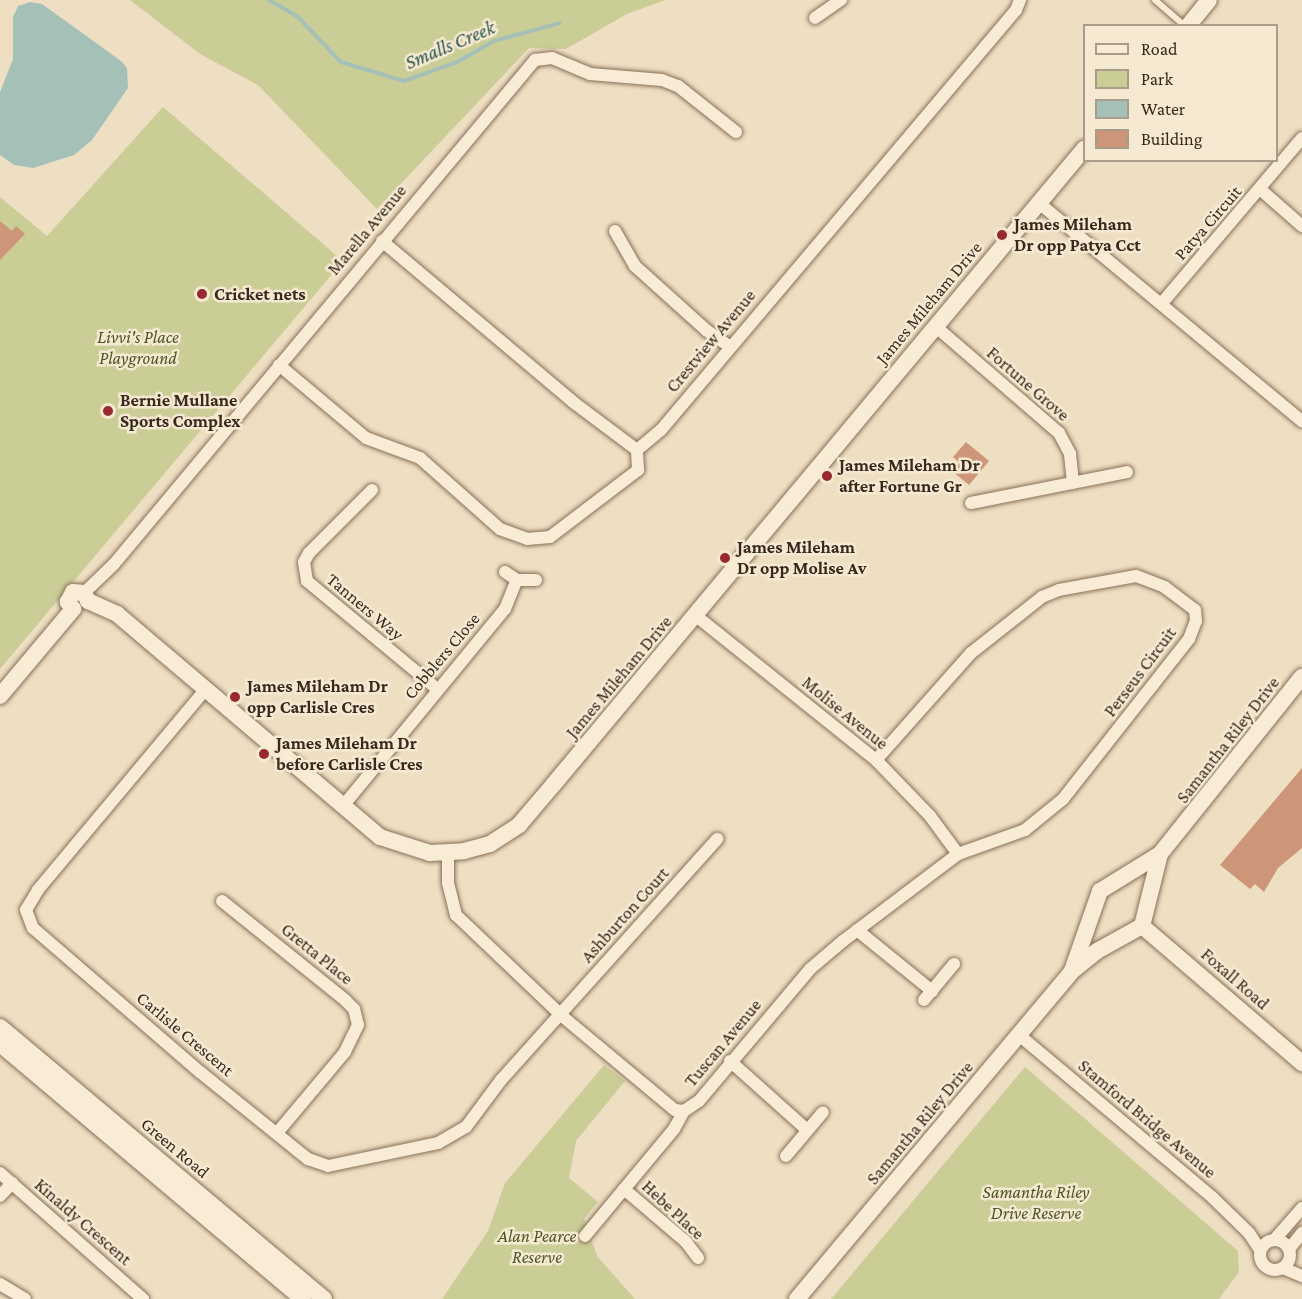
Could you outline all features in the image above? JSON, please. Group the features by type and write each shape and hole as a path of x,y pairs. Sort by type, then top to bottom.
{"main road":[{"path":"1188,24 1209,0"},
{"name":"James Mileham Drive","path":"82,601 117,614 343,806 391,843 423,852 448,853 490,844 519,825 1083,149"},
{"name":"Marella Avenue","path":"0,696 82,601"},
{"name":"Samantha Riley Drive","path":"1071,972 1100,891 1160,854 1302,677"},
{"name":"Samantha Riley Drive","path":"797,1299 1071,972 1142,926 1160,854"},
{"path":"1116,882 1134,885 1148,904"},
{"path":"1093,908 1101,929 1122,937"},
{"name":"Foxall Road","path":"1142,926 1302,1063"},
{"name":"Green Road","path":"0,1027 324,1299"},
{"name":"Green Road","path":"0,1044 303,1299"}],"street":[{"path":"815,18 841,0"},
{"name":"Crestview Avenue","path":"637,450 661,430 1009,19 1020,0"},
{"name":"Marella Avenue","path":"82,601 534,60 552,58 590,74 662,80 678,86 736,132"},
{"name":"Patya Circuit","path":"1162,303 1261,190 1302,138"},
{"path":"1261,190 1302,226"},
{"path":"1039,202 1302,421"},
{"path":"615,231 635,266 706,330 730,347"},
{"path":"279,365 366,438 420,458 500,529 527,539 550,537 638,470 637,450 573,402 382,241"},
{"name":"Fortune Grove","path":"935,326 1059,433 1070,454 1073,483"},
{"path":"971,503 1127,472"},
{"name":"Tanners Way","path":"372,490 309,553 304,562 307,581 437,689"},
{"path":"505,572 517,580 536,580"},
{"name":"Perseus Circuit","path":"876,760 972,653 1042,597 1059,590 1136,576 1166,586 1195,610 1196,621 1189,639 1062,799 1025,830 958,854"},
{"name":"Cobblers Close","path":"343,806 505,609 517,580"},
{"name":"Molise Avenue","path":"695,615 876,760 930,816 958,854"},
{"name":"Carlisle Crescent","path":"205,690 38,890 26,910 33,928 308,1160 328,1166 438,1143 466,1127 501,1080 562,1016"},
{"name":"Ashburton Court","path":"562,1016 717,839"},
{"name":"Tuscan Avenue","path":"448,853 448,883 456,915 562,1016 675,1110 684,1111 699,1101 730,1061 810,969 857,930 958,854"},
{"name":"Gretta Place","path":"222,901 345,1000 356,1017 358,1025 345,1052 278,1133"},
{"path":"857,930 928,996 954,964"},
{"name":"Stamford Bridge Avenue","path":"1019,1035 1250,1233 1267,1244"},
{"path":"730,1061 806,1129"},
{"name":"Hebe Place","path":"585,1236 674,1129 684,1111"},
{"path":"786,1156 806,1129 823,1112"},
{"path":"0,1173 12,1183"},
{"name":"Kinaldy Crescent","path":"0,1196 12,1183 143,1299"},
{"name":"Hebe Place","path":"624,1189 686,1242 698,1258"},
{"path":"1302,1208 1267,1244 1261,1260 1267,1268 1287,1259 1302,1233"},
{"path":"1267,1244 1287,1259 1302,1276"},
{"path":"0,1284 25,1299"}],"lane":[{"path":"1155,0 1184,24"}],"green space":[{"path":"130,0 665,0 627,14 566,49 529,48 377,209 258,85 200,54"},
{"name":"Bernie Mullane Sports Complex","path":"163,107 343,261 0,669 0,197 47,236"},
{"name":"Alan Pearce Reserve","path":"604,1065 625,1081 576,1141 569,1178 598,1202 584,1219 597,1256 635,1299 442,1299 488,1231 505,1183"},
{"name":"Samantha Riley Drive Reserve","path":"1025,1067 1238,1251 1239,1272 1219,1299 831,1299"}],"water":[{"path":"30,2 42,4 121,61 127,68 128,88 92,140 74,155 33,168 14,165 0,155 0,92 13,59 13,17 18,6"}],"building":[{"path":"0,221 12,231 16,226 25,234 0,260"},
{"path":"966,442 989,461 969,485 952,471 960,463 953,457"},
{"path":"1302,768 1302,848 1278,868 1264,892 1255,884 1250,889 1220,865"}],"waterway":[{"name":"Smalls Creek","path":"269,0 297,16 341,62 404,81 457,62 494,41 560,23"}],"place":[{"name":"James Mileham Dr opp Patya Cct","path":"1002,235"},
{"name":"Cricket nets","path":"202,294"},
{"name":"Bernie Mullane Sports Complex","path":"108,411"},
{"name":"James Mileham Dr after Fortune Gr","path":"827,476"},
{"name":"James Mileham Dr opp Molise Av","path":"725,558"},
{"name":"James Mileham Dr opp Carlisle Cres","path":"235,697"},
{"name":"James Mileham Dr before Carlisle Cres","path":"264,754"}],"park label":[{"name":"Livvi's Place Playground","path":"138,348"}]}
